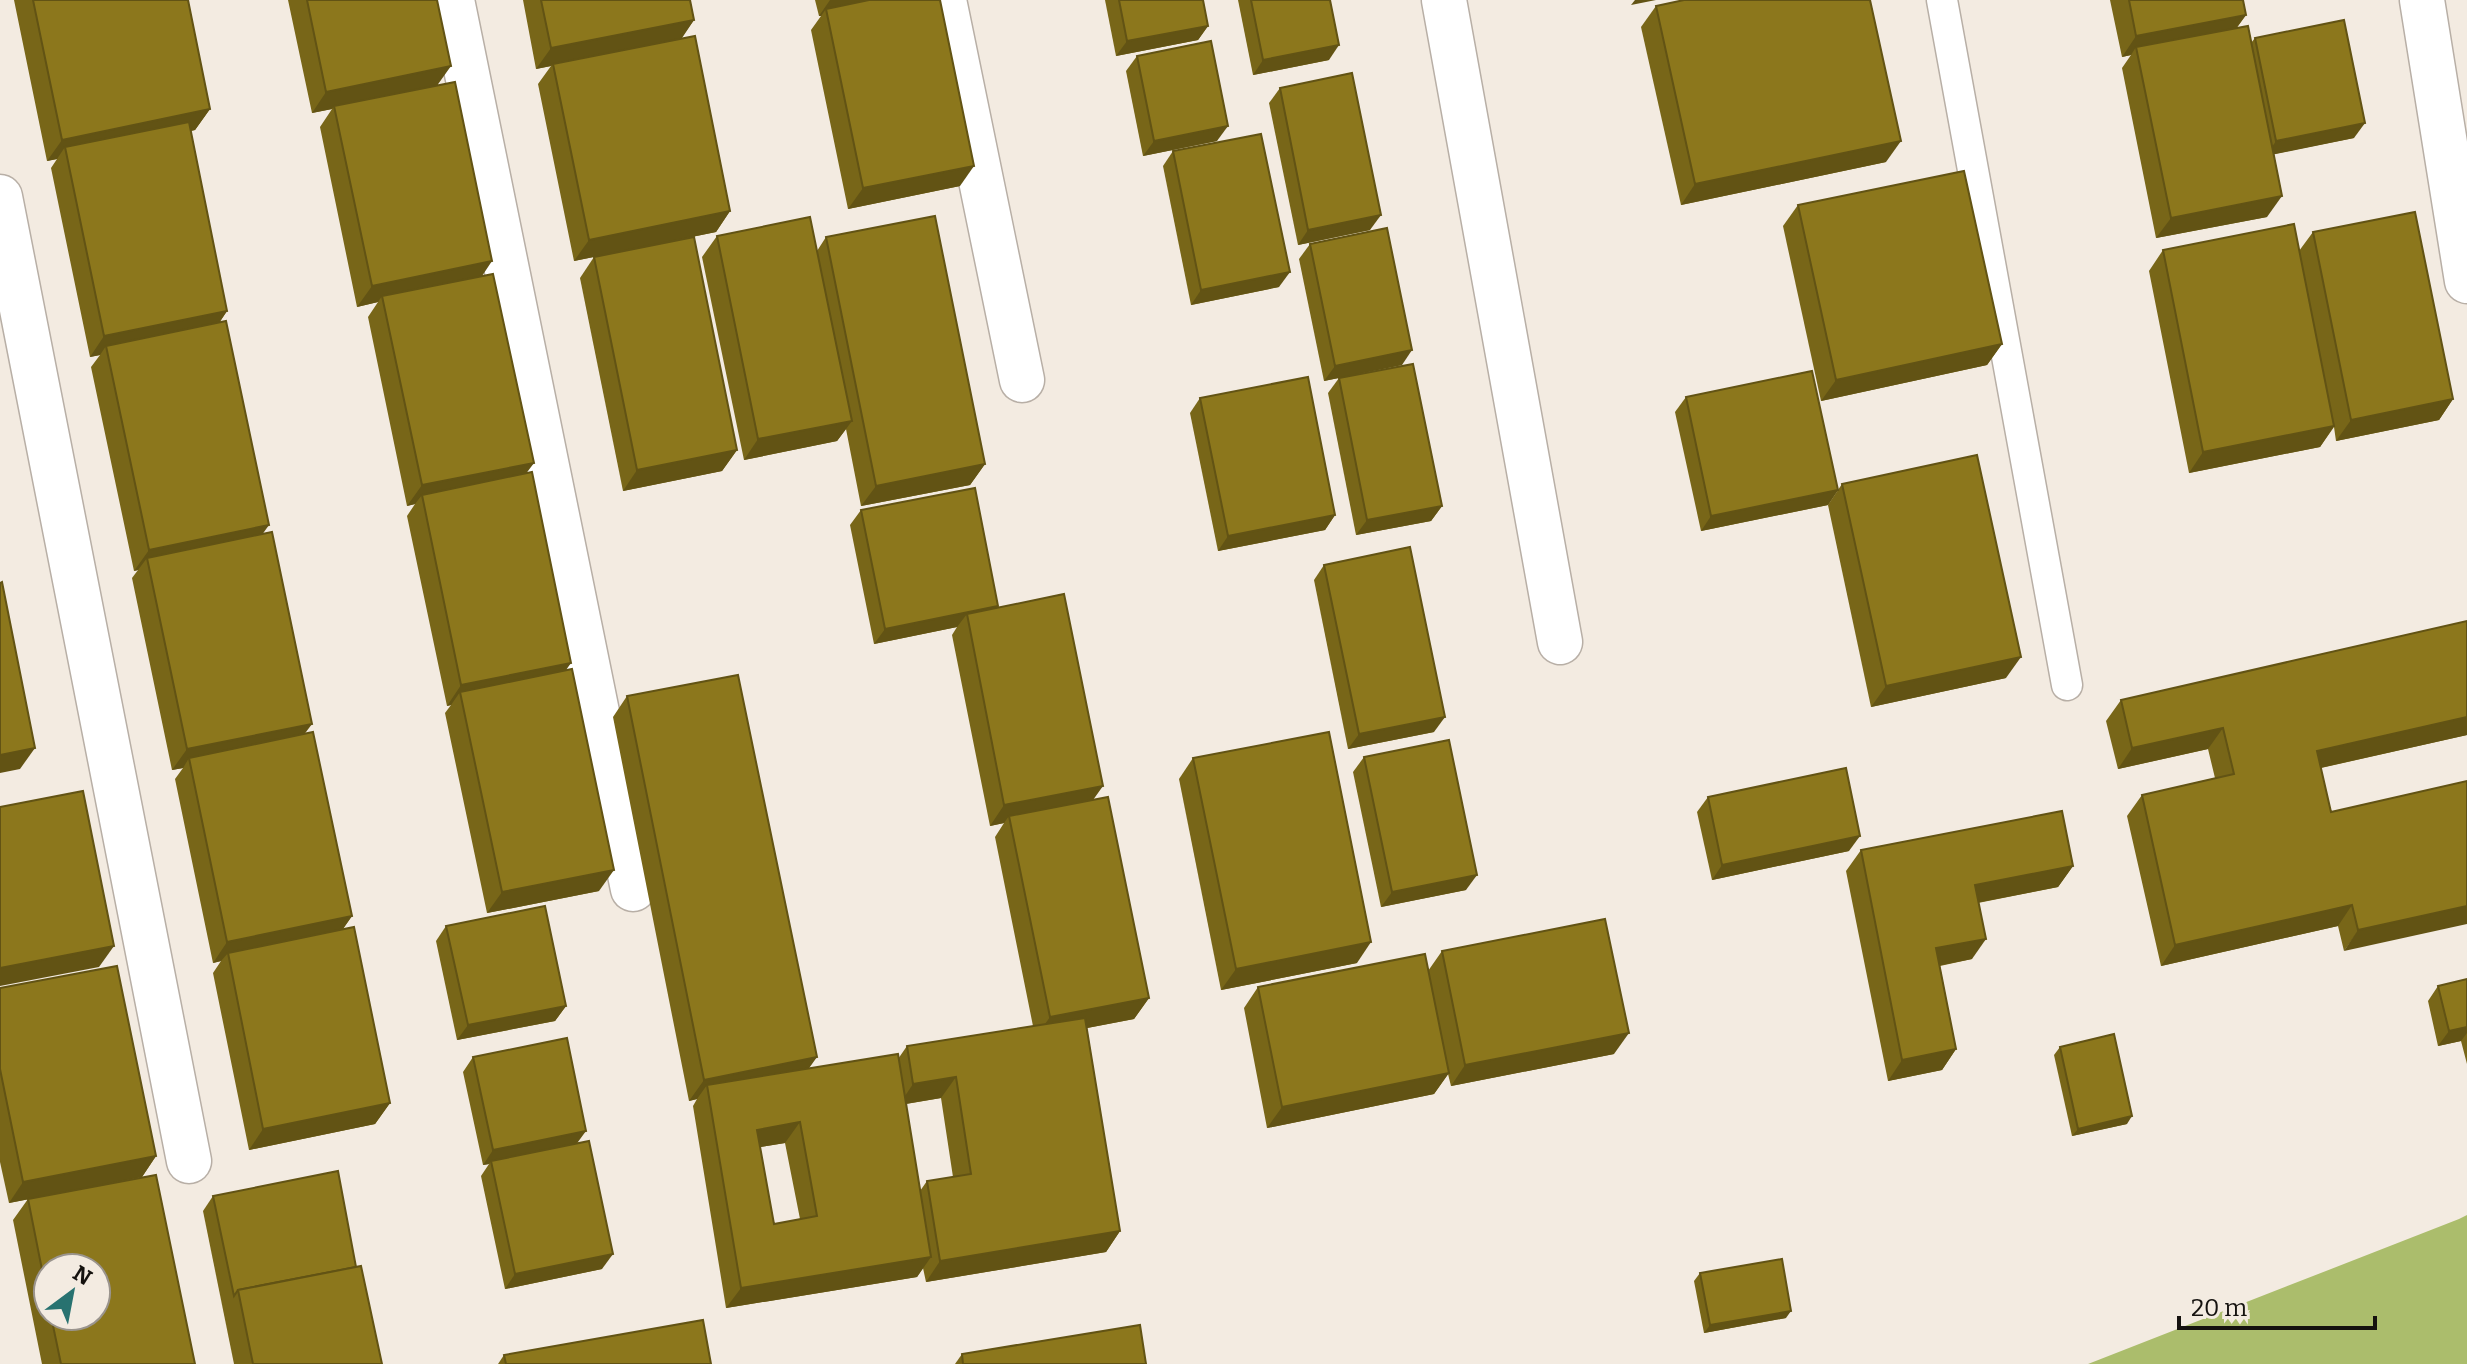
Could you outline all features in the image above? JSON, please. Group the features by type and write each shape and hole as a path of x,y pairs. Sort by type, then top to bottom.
{"street":[{"path":"452,0 633,889"},
{"path":"944,0 1022,380"},
{"path":"1444,0 1560,642"},
{"path":"2422,0 2467,281"},
{"path":"0,197 189,1161"}],"lane":[{"path":"1942,0 2067,685"}],"shaded area":[{"path":"2467,1215 2467,1364 2088,1364 2459,1219"}],"building":[{"path":"33,0 188,0 210,109 62,140"},
{"path":"307,0 437,0 451,66 326,92"},
{"path":"541,0 690,0 694,20 551,48"},
{"path":"869,0 940,0 974,166 863,188 826,9"},
{"path":"1119,0 1203,0 1208,26 1127,41"},
{"path":"1251,0 1330,0 1339,45 1263,60"},
{"path":"1684,0 1870,0 1901,141 1695,184 1656,6"},
{"path":"2129,0 2243,0 2246,15 2136,36"},
{"path":"2344,20 2365,123 2276,141 2255,38"},
{"path":"2248,26 2282,196 2171,218 2136,47"},
{"path":"695,36 730,211 589,240 553,64"},
{"path":"1211,41 1228,126 1154,141 1137,56"},
{"path":"1352,73 1381,215 1308,230 1280,88"},
{"path":"455,82 492,261 372,286 334,106"},
{"path":"189,122 227,311 104,336 65,147"},
{"path":"1261,134 1290,272 1201,290 1173,151"},
{"path":"1964,171 2002,344 1836,380 1798,205"},
{"path":"2415,212 2453,399 2351,420 2313,232"},
{"path":"935,216 985,464 876,486 826,237"},
{"path":"810,217 852,421 758,439 717,236"},
{"path":"2294,224 2334,426 2203,452 2163,250"},
{"path":"1387,228 1412,350 1335,366 1310,244"},
{"path":"694,237 737,450 637,470 594,257"},
{"path":"493,274 534,463 422,485 382,296"},
{"path":"226,321 269,525 149,550 106,346"},
{"path":"1413,364 1442,506 1367,520 1339,378"},
{"path":"1812,371 1838,490 1711,516 1686,397"},
{"path":"1308,377 1335,515 1228,536 1200,398"},
{"path":"1977,455 2021,657 1886,686 1842,484"},
{"path":"532,472 571,663 461,685 422,495"},
{"path":"975,488 998,606 885,629 861,510"},
{"path":"272,532 312,724 187,749 147,558"},
{"path":"1410,547 1445,717 1359,734 1324,565"},
{"path":"0,583 35,748 0,755"},
{"path":"1064,594 1103,786 1004,805 967,614"},
{"path":"2467,621 2467,717 2317,751 2331,812 2467,781 2467,906 2358,930 2352,905 2175,945 2142,795 2234,774 2223,728 2132,748 2121,700"},
{"path":"572,669 614,870 502,892 460,692"},
{"path":"738,675 817,1057 704,1080 627,696"},
{"path":"313,732 352,916 227,942 189,758"},
{"path":"1329,732 1371,942 1236,969 1193,758"},
{"path":"1449,740 1477,875 1392,892 1364,757"},
{"path":"1846,768 1860,836 1722,865 1708,797"},
{"path":"83,791 114,946 0,968 0,807"},
{"path":"1108,797 1149,998 1050,1017 1009,816"},
{"path":"2062,811 2073,866 1975,885 1986,939 1936,948 1956,1049 1902,1060 1861,850"},
{"path":"545,906 566,1006 468,1025 446,926"},
{"path":"1605,919 1629,1033 1465,1065 1442,951"},
{"path":"354,927 390,1103 263,1129 228,953"},
{"path":"1425,954 1449,1073 1282,1107 1258,987"},
{"path":"117,966 156,1156 23,1182 0,1069 0,988"},
{"path":"2467,979 2467,1027 2449,1031 2438,986"},
{"path":"1085,1018 1120,1231 940,1261 927,1181 971,1174 956,1077 913,1084 907,1046"},
{"path":"2114,1034 2132,1116 2078,1129 2060,1047"},
{"path":"567,1038 586,1131 493,1150 473,1057"},
{"path":"898,1054 931,1257 741,1288 707,1085","holes":["800,1122 817,1216 774,1224 757,1130"]},
{"path":"589,1141 613,1254 515,1274 491,1161"},
{"path":"338,1171 356,1267 238,1290 234,1296 213,1196"},
{"path":"156,1175 195,1364 61,1364 54,1332 112,1332 112,1252 38,1252 28,1199"},
{"path":"1782,1259 1791,1311 1710,1325 1700,1273"},
{"path":"361,1266 382,1364 253,1364 238,1290"},
{"path":"703,1320 711,1364 506,1364 504,1355"},
{"path":"1140,1325 1146,1364 963,1364 962,1354"}]}
